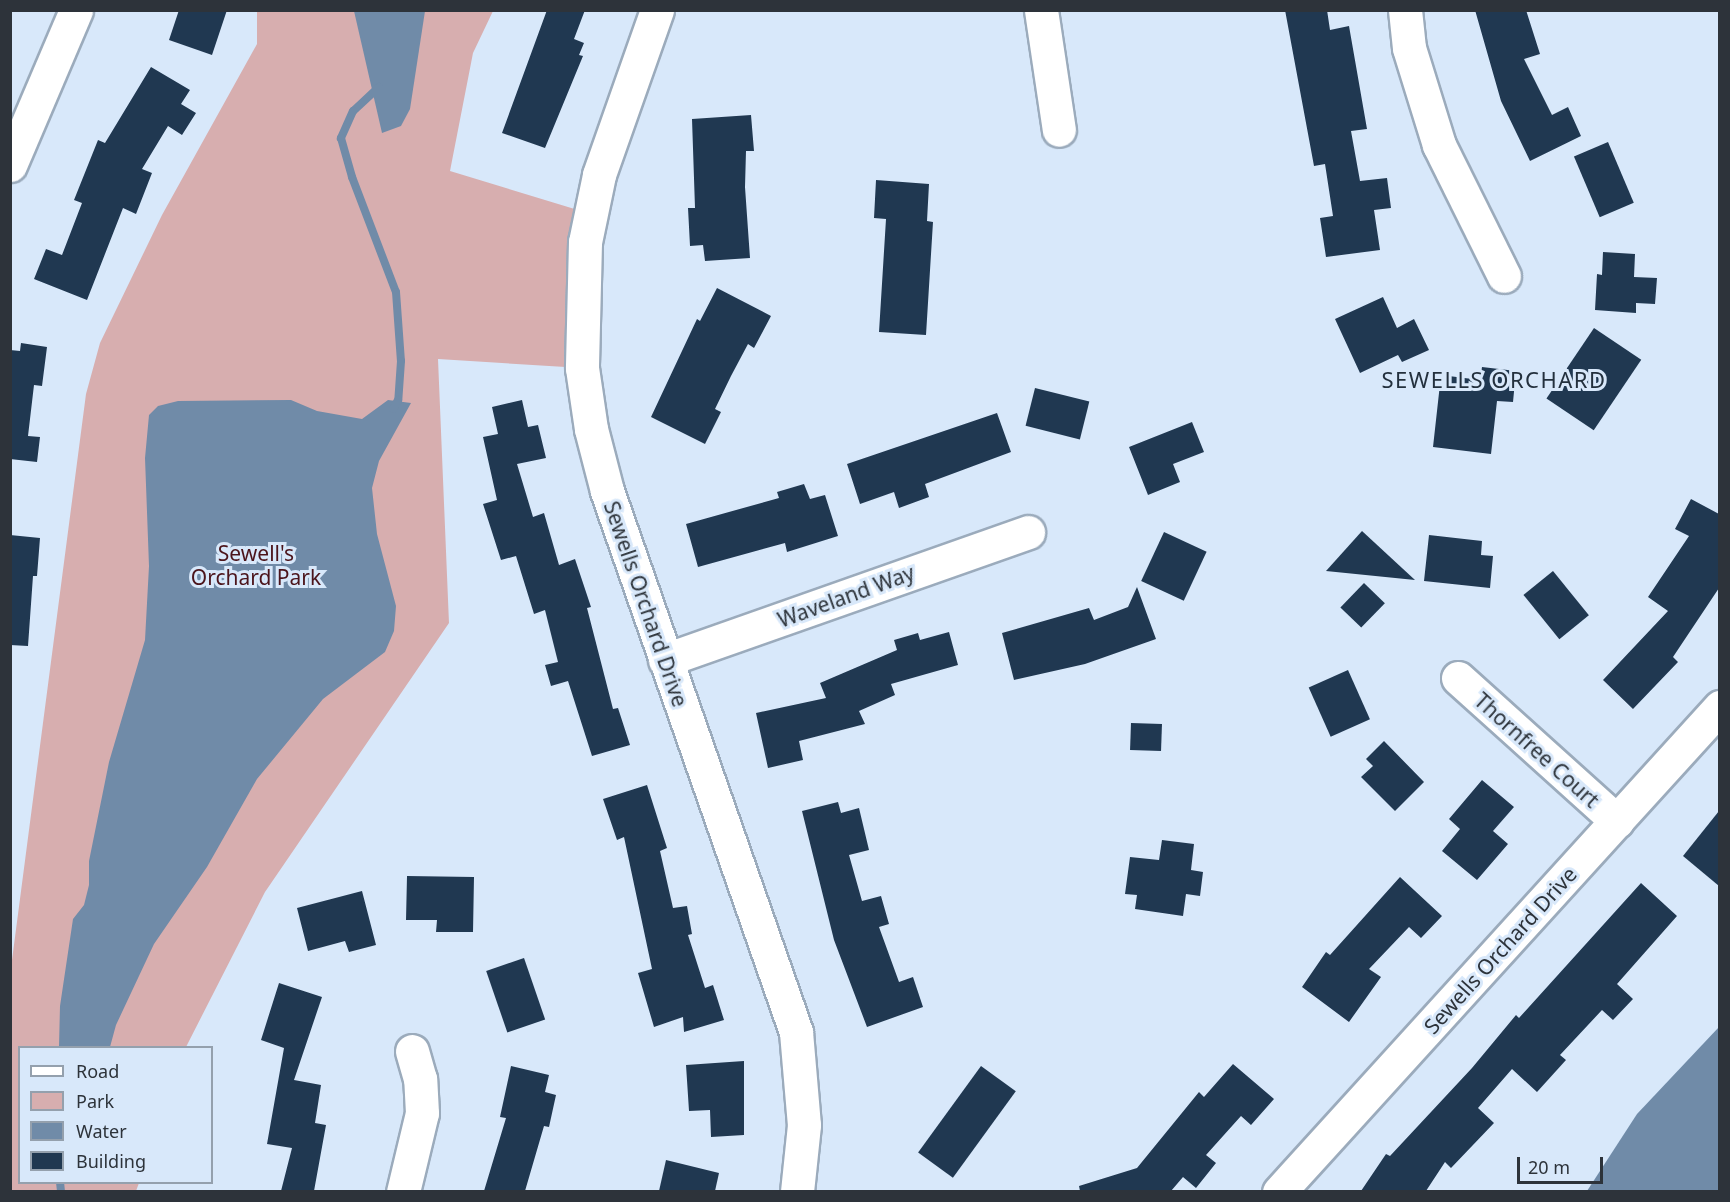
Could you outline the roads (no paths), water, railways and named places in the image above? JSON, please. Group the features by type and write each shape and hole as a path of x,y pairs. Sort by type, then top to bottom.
{"street":[{"path":"10,165 76,10"},
{"name":"Sewells Orchard Drive","path":"657,10 598,175 585,242 581,309 582,368 591,429 607,491 796,1032 804,1125 797,1191"},
{"path":"1041,10 1059,130"},
{"path":"1405,10 1409,48 1439,146 1504,276"},
{"name":"Waveland Way","path":"665,660 1028,532"},
{"name":"Thornfree Court","path":"1458,678 1617,822"},
{"name":"Sewells Orchard Drive","path":"1279,1191 1617,822 1719,707"},
{"path":"403,1191 422,1113 420,1078 411,1051"}],"water":[{"path":"354,11 425,11 410,109 401,126 382,133"},
{"path":"291,400 317,411 362,419 388,400 411,403 379,461 372,488 377,534 396,606 394,631 385,652 323,699 257,779 207,867 154,944 116,1025 110,1046 59,1046 60,1006 73,919 84,905 89,885 89,861 109,762 145,640 149,566 145,458 149,415 158,406 178,401"},
{"path":"1719,1027 1719,1191 1587,1191 1637,1114"}],"waterway":[{"path":"379,87 353,111 341,138 352,177 396,292 401,361 398,400 393,409"},
{"path":"60,1184 61,1192"}],"district":[{"name":"SEWELLS ORCHARD","path":"1494,380"}],"park label":[{"name":"Sewell's Orchard Park","path":"256,565"}]}
